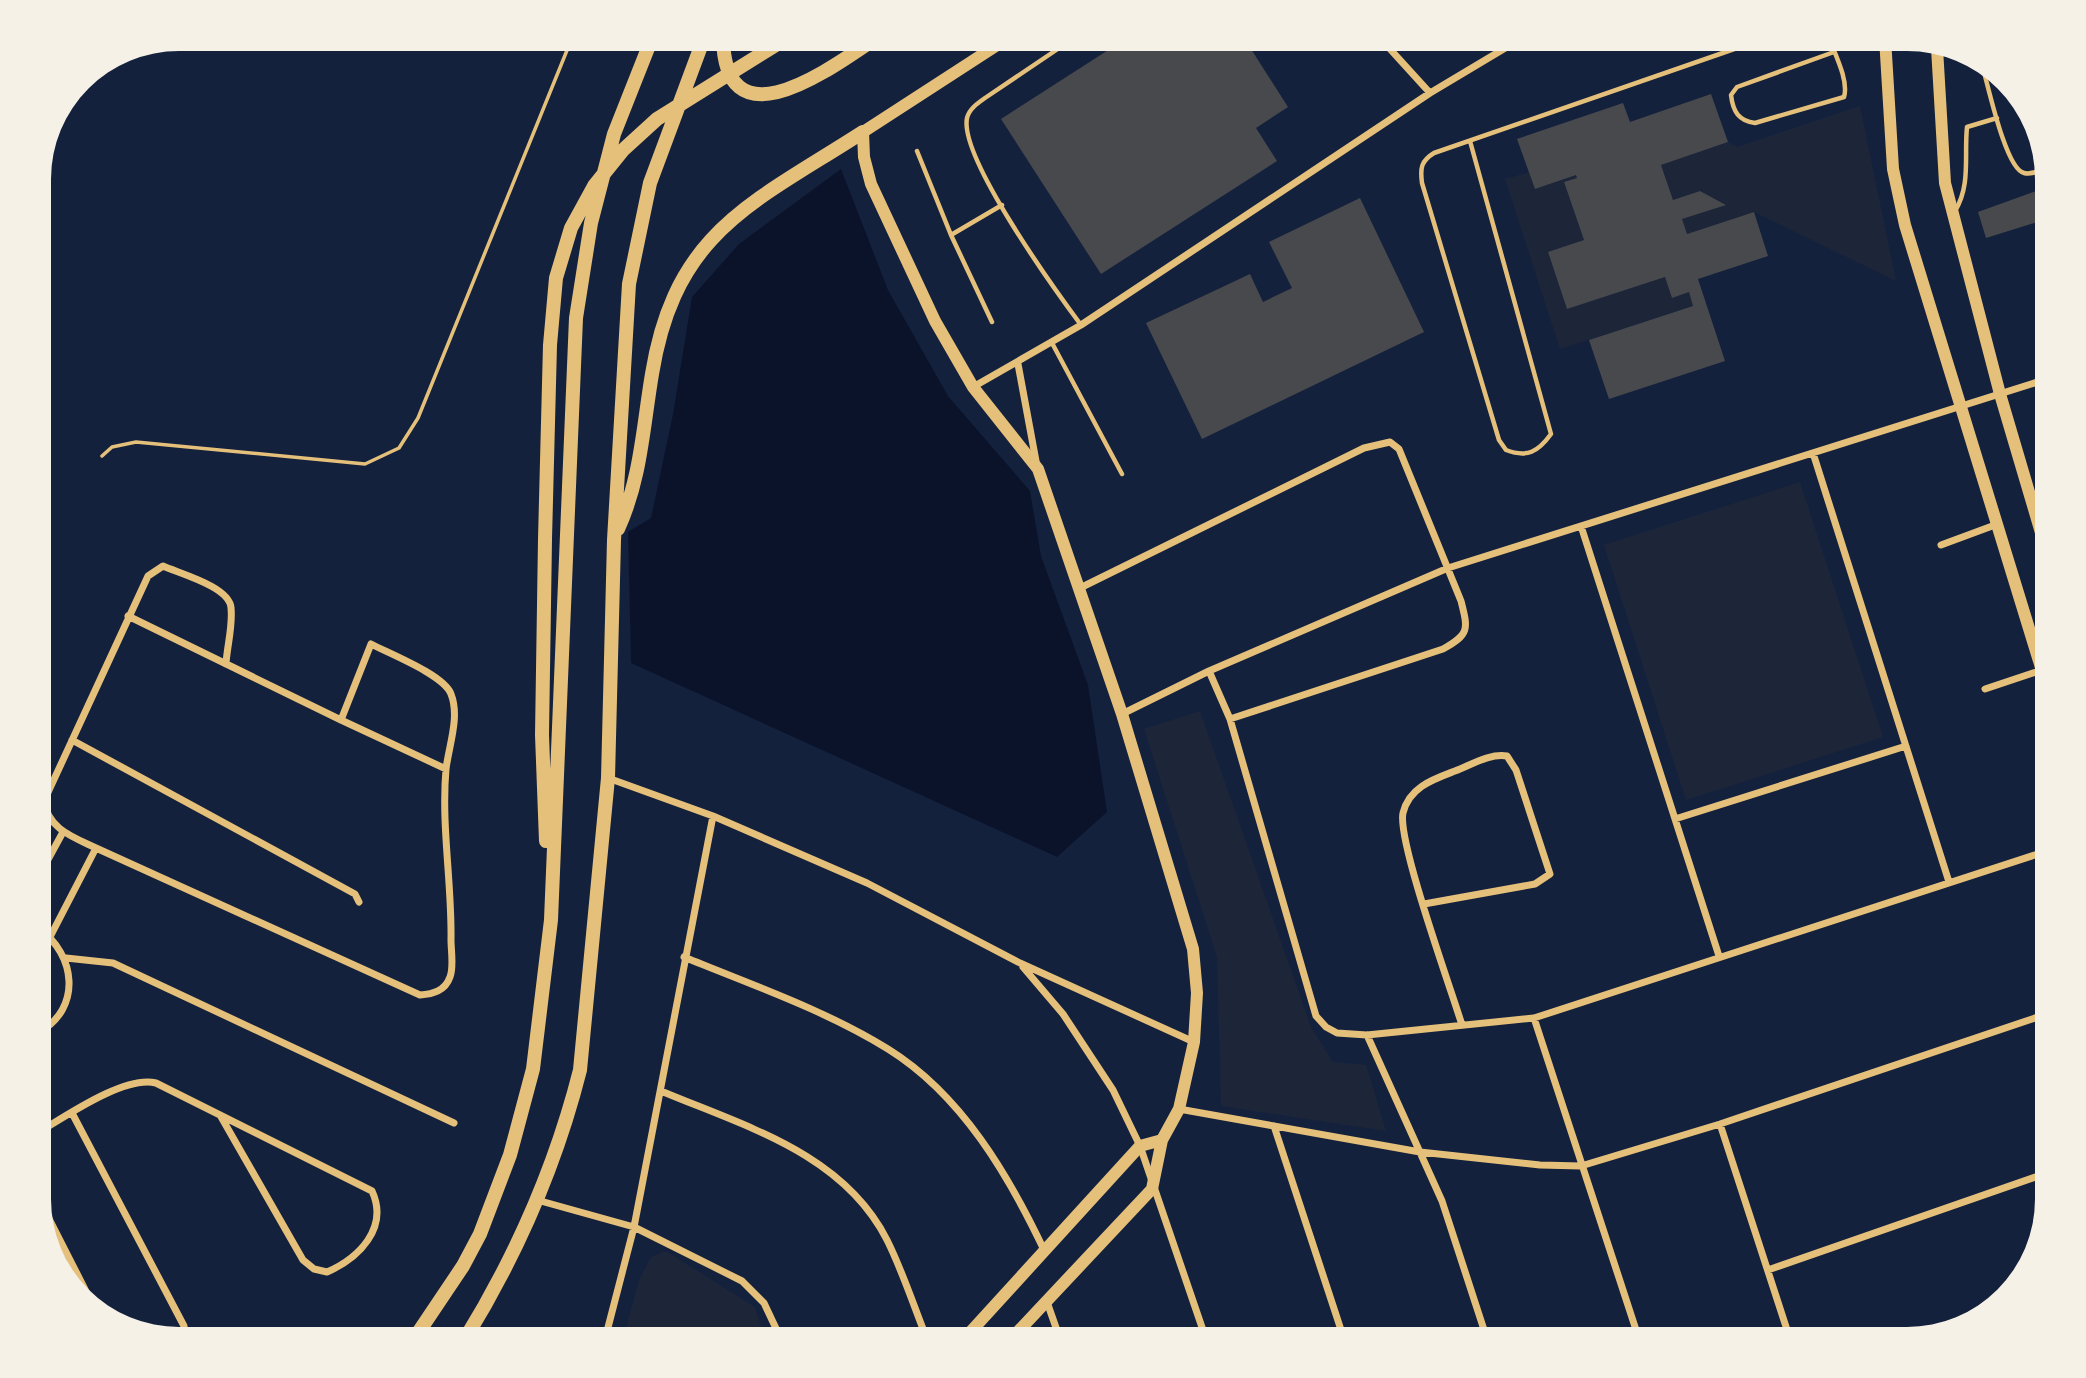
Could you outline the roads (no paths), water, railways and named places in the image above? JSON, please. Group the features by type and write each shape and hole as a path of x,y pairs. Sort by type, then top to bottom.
{"main road":[{"path":"422,1327 463,1266 497,1194 533,1069 551,920 576,318 591,223 614,134 647,51"},
{"path":"472,1327 510,1259 536,1200 569,1114 580,1070 608,779 614,540 629,284 650,184 699,51"},
{"path":"723,51 723,59 733,82 746,91 769,96 796,88 855,51"},
{"path":"551,920 542,735 550,345 555,278 571,228 594,186 623,150 657,119 766,51"},
{"path":"614,540 630,503 636,480 656,349 665,312 681,278 701,249 727,222 988,51"},
{"path":"1885,51 1893,169 1905,225 1958,407 2035,648"},
{"path":"1937,54 1945,183 2000,394 2035,509"},
{"path":"863,132 864,157 871,184 935,321 973,387 1038,469 1122,714 1193,949 1197,993 1194,1042 1179,1109 1162,1140 1152,1189 1023,1327"},
{"path":"975,1327 1046,1253 1140,1146 1162,1140"}],"street":[{"path":"1392,51 1430,93"},
{"path":"973,387 1018,364 1080,325 1430,93 1500,51"},
{"path":"1018,364 1038,469"},
{"path":"1122,714 1209,671 1448,568 2035,384"},
{"path":"1080,588 1377,443 1390,442 1399,449 1448,568 1467,625 1464,634 1443,649 1230,719"},
{"path":"1813,453 1949,882"},
{"path":"1941,545 1995,525"},
{"path":"1581,526 1719,956"},
{"path":"51,786 128,616 148,576 156,569 163,566 218,589 225,596 232,606 226,664"},
{"path":"128,616 446,769"},
{"path":"51,818 62,832 96,848 420,995 433,994 444,987 451,976 445,818 446,769 455,711 451,692 441,681 371,644 341,720"},
{"path":"1209,671 1230,719 1317,1016 1326,1027 1337,1033 1367,1035 1534,1018 2035,856"},
{"path":"1985,689 2035,672"},
{"path":"72,740 355,894 359,902"},
{"path":"1675,819 1906,746"},
{"path":"1424,904 1535,884 1550,874 1516,770 1507,756 1491,757 1429,781 1416,791 1403,814 1404,830 1424,904 1462,1026"},
{"path":"608,779 713,816 867,884 1020,963 1194,1042"},
{"path":"608,1327 634,1227 713,816"},
{"path":"51,853 62,832"},
{"path":"51,935 96,848"},
{"path":"51,938 66,958 70,984 68,997 51,1023"},
{"path":"684,957 828,1018 898,1057 933,1086 984,1143 1021,1202 1046,1253"},
{"path":"66,958 113,963 454,1123"},
{"path":"1020,963 1063,1014 1113,1090 1140,1146 1152,1189 1202,1327"},
{"path":"1534,1018 1635,1327"},
{"path":"1179,1109 1420,1152 1540,1166 1581,1166 1720,1124 2035,1018"},
{"path":"1367,1035 1442,1201 1483,1327"},
{"path":"51,1125 122,1087 142,1080 156,1083 220,1115 372,1191 378,1204 378,1221 369,1239 355,1256 327,1272 314,1269 303,1260 220,1115"},
{"path":"661,1091 787,1144 825,1166 857,1197 886,1239 922,1327"},
{"path":"72,1113 184,1327"},
{"path":"1720,1124 1786,1327"},
{"path":"1274,1126 1340,1327"},
{"path":"1768,1270 2035,1178"},
{"path":"536,1200 634,1227 742,1281 764,1303 775,1327"},
{"path":"54,1229 83,1285"},
{"path":"1047,1302 1056,1327"}],"lane":[{"path":"1055,51 973,107 967,118 969,136 1002,205 1035,261 1080,325"},
{"path":"1470,141 1550,433 1535,452 1523,455 1506,450 1499,440 1420,169 1426,158 1470,141 1729,51"},
{"path":"1834,52 1845,86 1844,97 1755,123 1745,122 1736,114 1731,96 1745,82 1834,52"},
{"path":"1985,77 2016,169 2035,173"},
{"path":"1952,214 1962,199 1964,190 1967,127 1997,118"},
{"path":"917,151 951,235 992,322"},
{"path":"951,235 1002,205"},
{"path":"1052,342 1122,474"}]}
